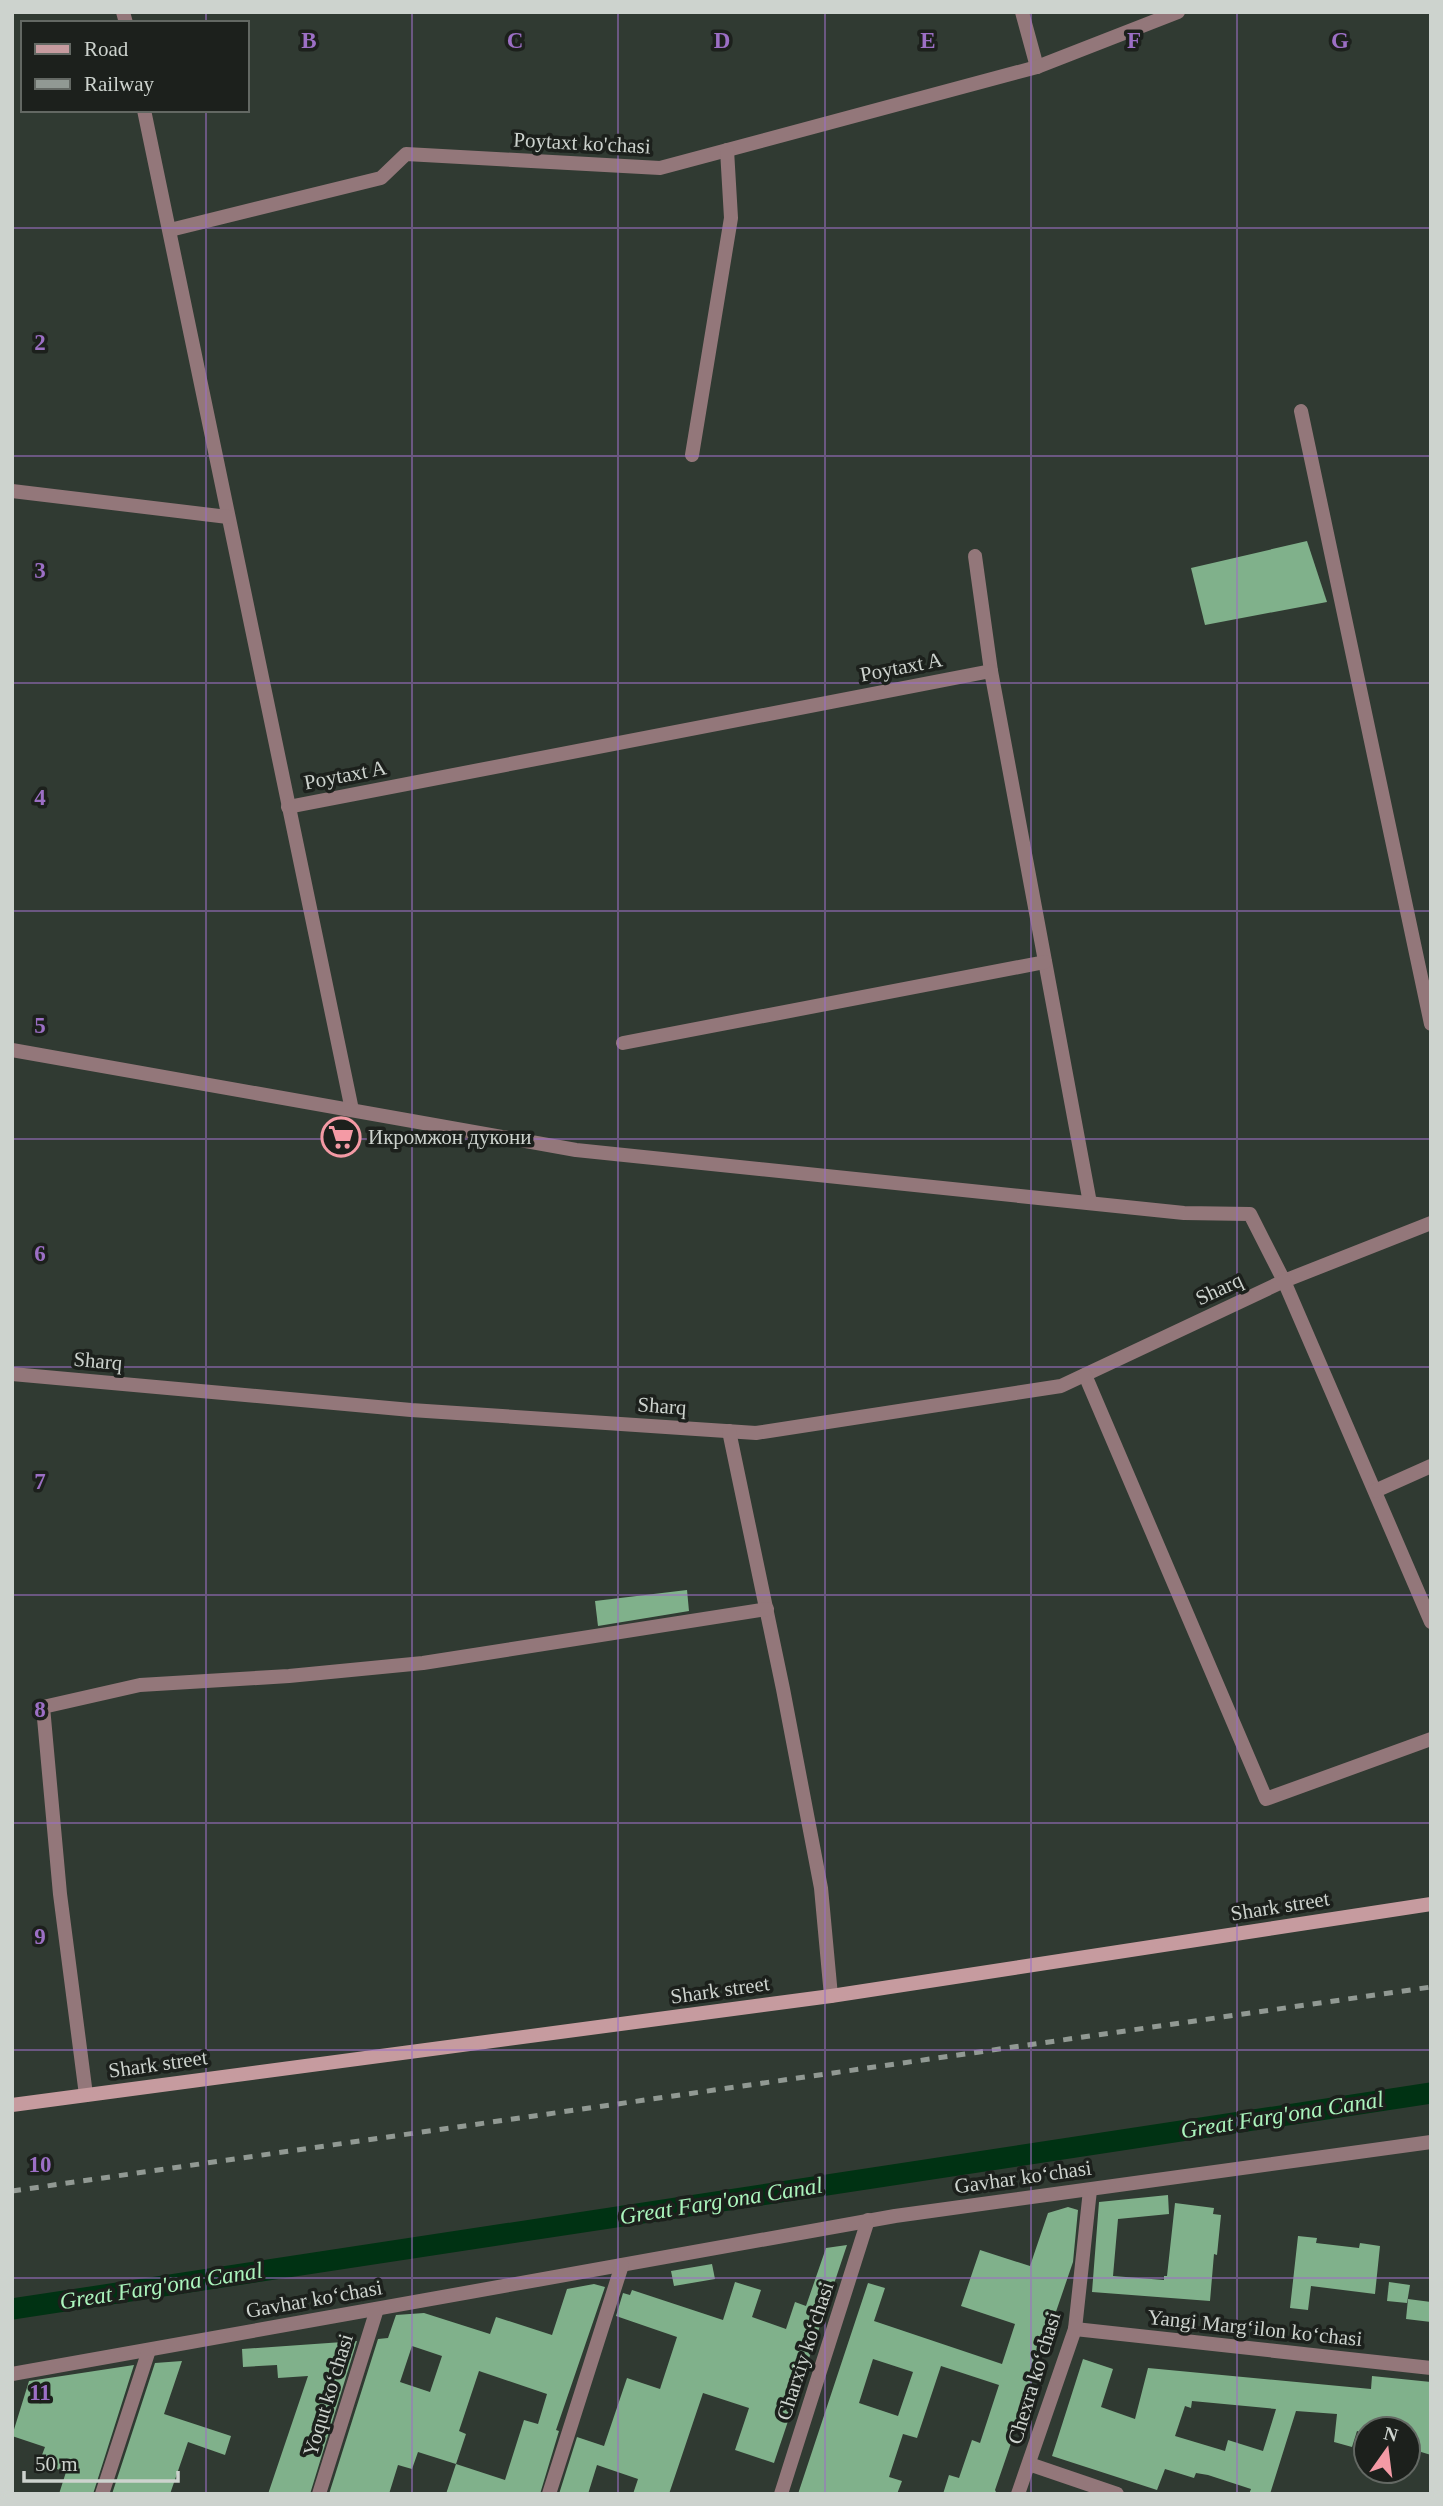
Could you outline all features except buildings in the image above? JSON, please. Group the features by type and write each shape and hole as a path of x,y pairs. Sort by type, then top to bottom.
{"main road":[{"name":"Shark street","path":"12,2105 831,1996 1431,1903"}],"street":[{"path":"1022,12 1037,67"},
{"name":"Poytaxt ko'chasi","path":"170,230 381,178 406,154 660,168 1037,67 1178,12"},
{"path":"144,112 352,1110"},
{"path":"692,455 731,218 727,150"},
{"path":"1301,411 1431,1024"},
{"path":"12,491 228,517"},
{"path":"975,556 991,670 1090,1203"},
{"name":"Poytaxt A","path":"288,807 991,670"},
{"path":"623,1043 1045,962"},
{"path":"12,1050 576,1150 1184,1213 1250,1214 1284,1281 1431,1622"},
{"name":"Sharq","path":"12,1374 411,1410 756,1433 1061,1386 1284,1281 1431,1223"},
{"path":"1085,1374 1266,1799 1431,1739"},
{"path":"729,1431 821,1888 831,1996"},
{"path":"1375,1492 1431,1466"},
{"path":"86,2095 60,1894 43,1707 140,1685 289,1676 423,1663 766,1609"},
{"name":"Gavhar koʻchasi","path":"12,2374 868,2220 1431,2142"},
{"name":"Chexra koʻchasi","path":"1018,2494 1075,2329 1090,2190"},
{"name":"Charxiy koʻchasi","path":"781,2494 868,2220"},
{"path":"549,2494 622,2265"},
{"name":"Yoqut koʻchasi","path":"320,2494 377,2309"},
{"name":"Yangi Margʻilon koʻchasi","path":"1075,2329 1431,2368"},
{"path":"102,2494 149,2350"},
{"path":"1029,2464 1117,2494"}],"waterway":[{"name":"Great Farg'ona Canal","path":"12,2309 1431,2093"}],"railway":[{"path":"12,2191 1431,1987"}],"place":[{"name":"Икромжон дукони","path":"341,1137"}]}
